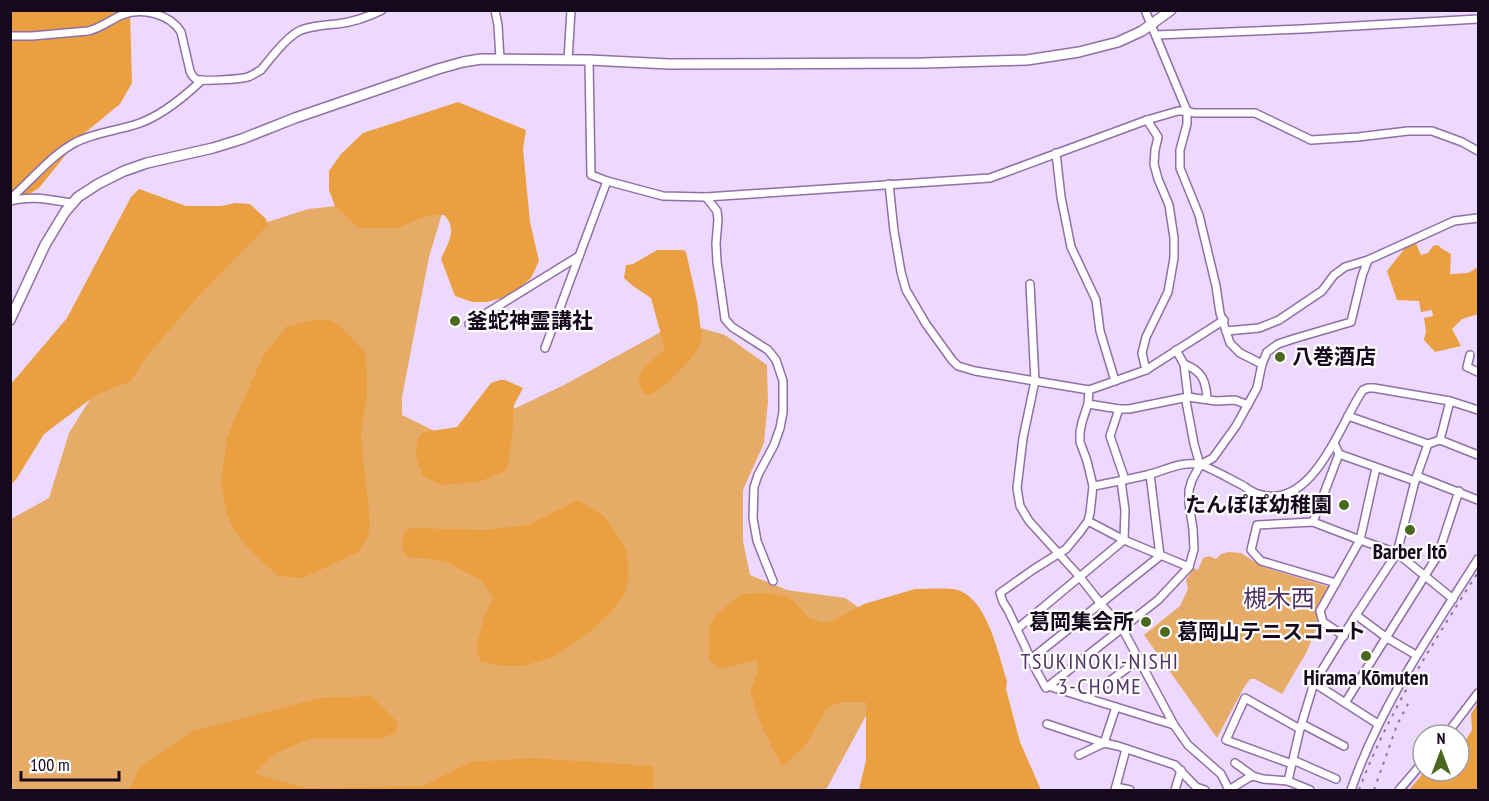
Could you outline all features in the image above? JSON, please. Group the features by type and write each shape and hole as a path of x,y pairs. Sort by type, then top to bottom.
{"street":[{"path":"10,36 88,31 97,29 129,12 148,12 160,15 174,23 182,32 190,71 196,79 234,79 249,77 261,70 292,35 300,31 361,19 382,10"},
{"path":"495,10 500,59"},
{"path":"568,60 571,10"},
{"path":"1145,10 1187,111 1180,150 1180,168 1199,215 1207,243 1220,313 1230,343 1240,353 1262,364"},
{"path":"10,320 45,245 72,203 98,184 147,163 222,145 463,62 481,59 589,60 669,64 923,63 1027,60 1118,42 1151,25 1171,10"},
{"path":"1156,35 1479,19"},
{"path":"589,60 591,175 663,196 706,196 993,177 1147,120 1179,111 1216,114 1255,113 1311,140 1407,131 1432,131 1479,151"},
{"path":"10,200 51,160 77,142 151,119 202,80"},
{"path":"1146,370 1142,353 1146,337 1168,292 1174,258 1174,238 1169,205 1154,165 1158,137 1147,120"},
{"path":"1056,153 1071,247 1095,300 1100,331 1115,381"},
{"path":"545,348 607,181"},
{"path":"889,184 894,231 906,290 926,324 958,366 975,371 1089,390 1146,370 1224,320"},
{"path":"706,196 717,211 717,262 725,319 732,327 768,350 776,360 783,381 783,412 780,428 754,487 753,518 757,541 773,580"},
{"path":"10,200 32,198 72,203"},
{"path":"1226,331 1259,328 1279,320 1322,291 1334,275 1345,267 1368,260 1454,221 1479,218"},
{"path":"469,324 579,256"},
{"path":"1048,686 1158,600 1189,567 1194,549 1189,490 1200,465 1213,458 1236,426 1257,388 1267,352 1278,344 1351,322 1368,260"},
{"path":"1030,284 1035,381 1023,438 1017,488 1020,506 1029,521 1122,628 1174,725 1188,745 1221,774 1229,790 1253,777"},
{"path":"1176,350 1184,364 1188,397 1186,401 1200,465"},
{"path":"1470,355 1467,367 1479,372"},
{"path":"1184,364 1195,369 1202,376 1207,399"},
{"path":"1093,486 1185,464 1200,465 1257,494 1277,496 1307,482 1334,443 1363,390 1368,387 1450,401 1479,410"},
{"path":"1089,390 1080,442 1093,486 1088,521 1066,549 1000,594 1046,688 1048,686 1174,725"},
{"path":"1088,404 1129,409 1188,397 1216,401 1235,400 1248,405"},
{"path":"1440,440 1450,401"},
{"path":"1017,629 1124,540 1123,480 1110,436 1119,409"},
{"path":"1348,416 1428,444 1440,440 1479,455"},
{"path":"1313,522 1338,454 1334,443"},
{"path":"1288,781 1314,683 1397,553 1416,479 1428,444"},
{"path":"1338,454 1376,468 1458,491 1479,500"},
{"path":"1344,636 1323,622 1320,610 1360,540 1376,468"},
{"path":"1150,474 1160,556"},
{"path":"1345,703 1438,555 1458,491"},
{"path":"1088,521 1124,540 1189,567"},
{"path":"1336,583 1261,561 1251,550 1257,525 1313,522 1397,553 1453,599"},
{"path":"1031,659 1160,556"},
{"path":"1351,790 1378,723 1416,655 1479,559"},
{"path":"1356,615 1387,638 1416,655"},
{"path":"1086,698 1140,659"},
{"path":"1314,683 1378,723"},
{"path":"1455,723 1479,693"},
{"path":"1336,778 1226,740 1245,698 1344,746"},
{"path":"1079,755 1104,743 1116,707"},
{"path":"1047,724 1175,765 1197,787 1204,790"},
{"path":"1126,749 1115,789 1130,790"},
{"path":"1235,763 1253,777 1263,780 1288,781 1310,790"},
{"path":"1174,790 1181,770"},
{"path":"1399,790 1411,776"}],"shaded area":[{"path":"10,11 130,11 132,83 120,104 81,136 39,188 19,200 10,200"},
{"path":"458,102 526,130 523,149 530,222 539,261 531,278 510,296 487,302 472,302 455,296 441,259 449,242 451,231 444,215 430,215 396,228 358,228 335,206 329,190 329,171 341,154 363,133"},
{"path":"139,189 186,206 250,204 266,219 268,225 194,301 143,361 131,381 96,395 44,434 11,485 11,384 67,318 131,197"},
{"path":"448,194 429,257 402,397 402,415 451,439 564,385 679,322 725,335 767,365 768,401 764,443 743,490 743,541 750,575 787,590 845,598 893,631 890,671 827,788 824,790 11,790 11,519 49,498 69,433 111,366 240,231 308,209"},
{"path":"1415,241 1421,255 1428,253 1433,246 1438,245 1451,254 1450,274 1468,273 1478,267 1478,314 1462,319 1452,329 1461,346 1435,352 1424,340 1426,331 1424,318 1433,316 1432,310 1421,312 1419,301 1397,300 1387,271 1405,248"},
{"path":"657,250 686,252 697,301 702,339 695,354 667,384 651,394 643,394 638,380 644,367 665,349 651,298 624,278 626,265 633,264"},
{"path":"315,320 330,320 338,324 366,353 367,393 361,436 370,522 368,536 358,552 303,578 278,576 249,549 233,529 226,510 221,482 227,437 263,356 287,326"},
{"path":"500,380 523,388 514,405 507,470 479,482 441,485 423,476 416,459 417,440 424,432 457,427 491,383"},
{"path":"578,500 604,516 626,549 629,577 624,595 610,613 592,630 553,657 524,666 501,666 480,661 476,647 484,617 493,597 481,580 446,562 409,558 402,550 404,532 412,528 485,530 528,525"},
{"path":"1241,553 1263,567 1329,587 1315,611 1319,623 1306,653 1282,694 1255,679 1250,679 1217,738 1144,635 1180,606 1188,589 1186,580 1194,568 1198,570 1203,558 1209,556 1216,559 1221,554"},
{"path":"915,589 953,589 965,593 983,613 995,641 1007,681 1006,689 1020,742 1041,790 859,790 866,760 866,702 841,702 827,708 805,746 782,767 761,725 750,692 758,671 757,660 720,669 709,660 709,629 716,614 742,594 768,593 789,597 808,617 823,623 834,620 864,604"},
{"path":"371,696 397,722 397,732 380,739 309,739 275,754 254,774 307,788 423,786 470,762 533,758 653,766 653,790 129,790 140,767 193,731 320,698"},
{"path":"1478,703 1478,790 1409,790 1415,783 1471,783 1471,714"}],"waterway":[{"path":"1464,717 1478,698"},
{"path":"1405,790 1411,783"}],"railway":[{"path":"1359,790 1398,705 1478,572"},
{"path":"1374,790 1397,725 1410,700"}],"place":[{"name":"釜蛇神霊講社","path":"455,321"},
{"name":"八巻酒店","path":"1280,357"},
{"name":"たんぽぽ幼稚園","path":"1344,505"},
{"name":"Barber Itō","path":"1410,530"},
{"name":"葛岡集会所","path":"1146,622"},
{"name":"葛岡山テニスコート","path":"1165,632"},
{"name":"Hirama Kōmuten","path":"1366,656"}],"district":[{"name":"槻木西","path":"1279,599"},
{"name":"TSUKINOKI-NISHI 3-CHOME","path":"1100,674"}]}
